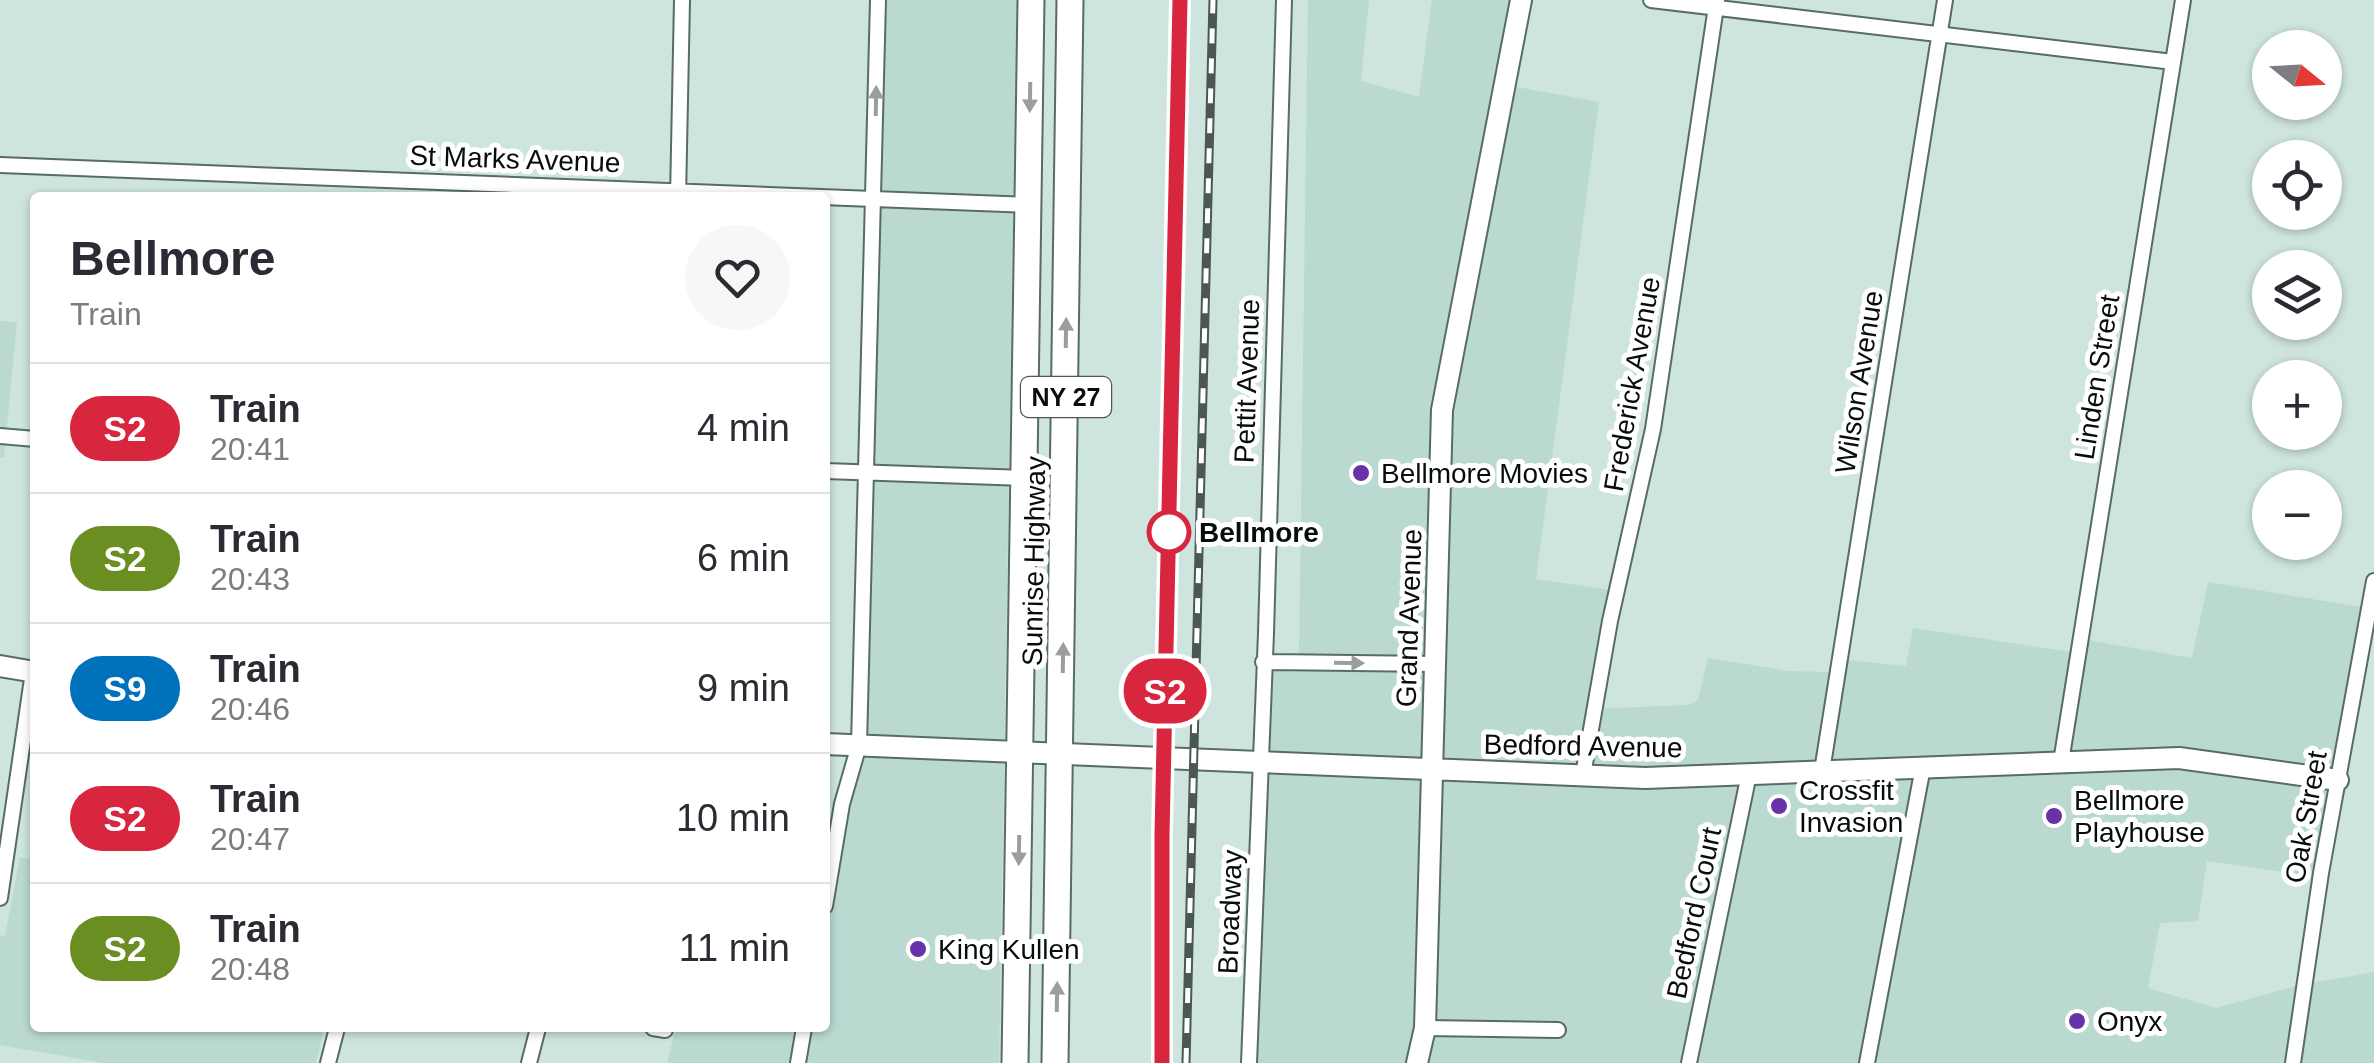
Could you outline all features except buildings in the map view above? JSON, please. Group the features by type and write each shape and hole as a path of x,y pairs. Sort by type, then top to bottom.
{"highway":[{"name":"Sunrise Highway","path":"1015,1063 1031,0"},
{"name":"Sunrise Highway","path":"1055,1063 1070,0"}],"street":[{"path":"678,192 682,0"},
{"path":"830,876 842,804 859,745 878,0"},
{"name":"Pettit Avenue","path":"1260,764 1284,0"},
{"name":"Grand Avenue","path":"1417,1063 1425,1028 1442,410 1521,0"},
{"path":"1651,0 1717,4 2173,62"},
{"name":"Wilson Avenue","path":"1822,771 1945,0"},
{"name":"Linden Street","path":"2061,762 2183,0"},
{"name":"Frederick Avenue","path":"1583,775 1610,621 1653,429 1717,4"},
{"name":"St Marks Avenue","path":"0,165 631,192"},
{"name":"St Marks Avenue","path":"830,197 1028,206"},
{"path":"0,436 30,439"},
{"path":"830,471 1025,478"},
{"name":"Oak Street","path":"2293,1063 2374,581"},
{"path":"1262,662 1435,664"},
{"path":"0,666 30,671"},
{"path":"0,898 30,699"},
{"name":"Bedford Avenue","path":"830,744 1645,778 2179,758 2338,780"},
{"name":"Broadway","path":"1249,1063 1260,764"},
{"path":"1867,1063 1923,767"},
{"name":"Bedford Court","path":"1689,1063 1749,774"},
{"path":"1425,1028 1558,1030"},
{"path":"328,1063 335,1032"},
{"path":"529,1063 537,1032"},
{"path":"798,1063 803,1032"}],"shaded area":[{"path":"878,0 1017,0 999,1063 667,1063 675,1032 830,1032 830,864 856,743"},
{"path":"1308,0 1369,0 1361,81 1419,97 1432,0 1513,0 1500,84 1599,102 1536,579 1610,590 1588,709 1689,705 1698,700 1708,658 1789,671 1832,672 1835,659 1906,666 1913,628 2071,652 2075,638 2192,658 2208,582 2367,608 2318,877 2207,861 2198,921 2160,923 2148,988 2216,1008 2300,985 2374,972 2374,1063 1253,1063 1271,656 1299,654"},
{"path":"0,321 17,322 4,457 0,457"},
{"path":"20,857 30,859 30,1032 323,1032 316,1063 103,1063 0,1045 0,936 5,936"}],"railway":[{"path":"1162,1063 1162,835 1180,0"},
{"path":"1186,1063 1213,0"}],"train":[{"name":"S2","path":"1162,1063 1162,835 1180,0"}],"place":[{"name":"Bellmore Movies","path":"1361,473"},
{"name":"Bellmore","path":"1169,532"},
{"name":"Crossfit Invasion","path":"1779,806"},
{"name":"Bellmore Playhouse","path":"2054,816"},
{"name":"King Kullen","path":"918,949"},
{"name":"Onyx","path":"2077,1021"}]}
